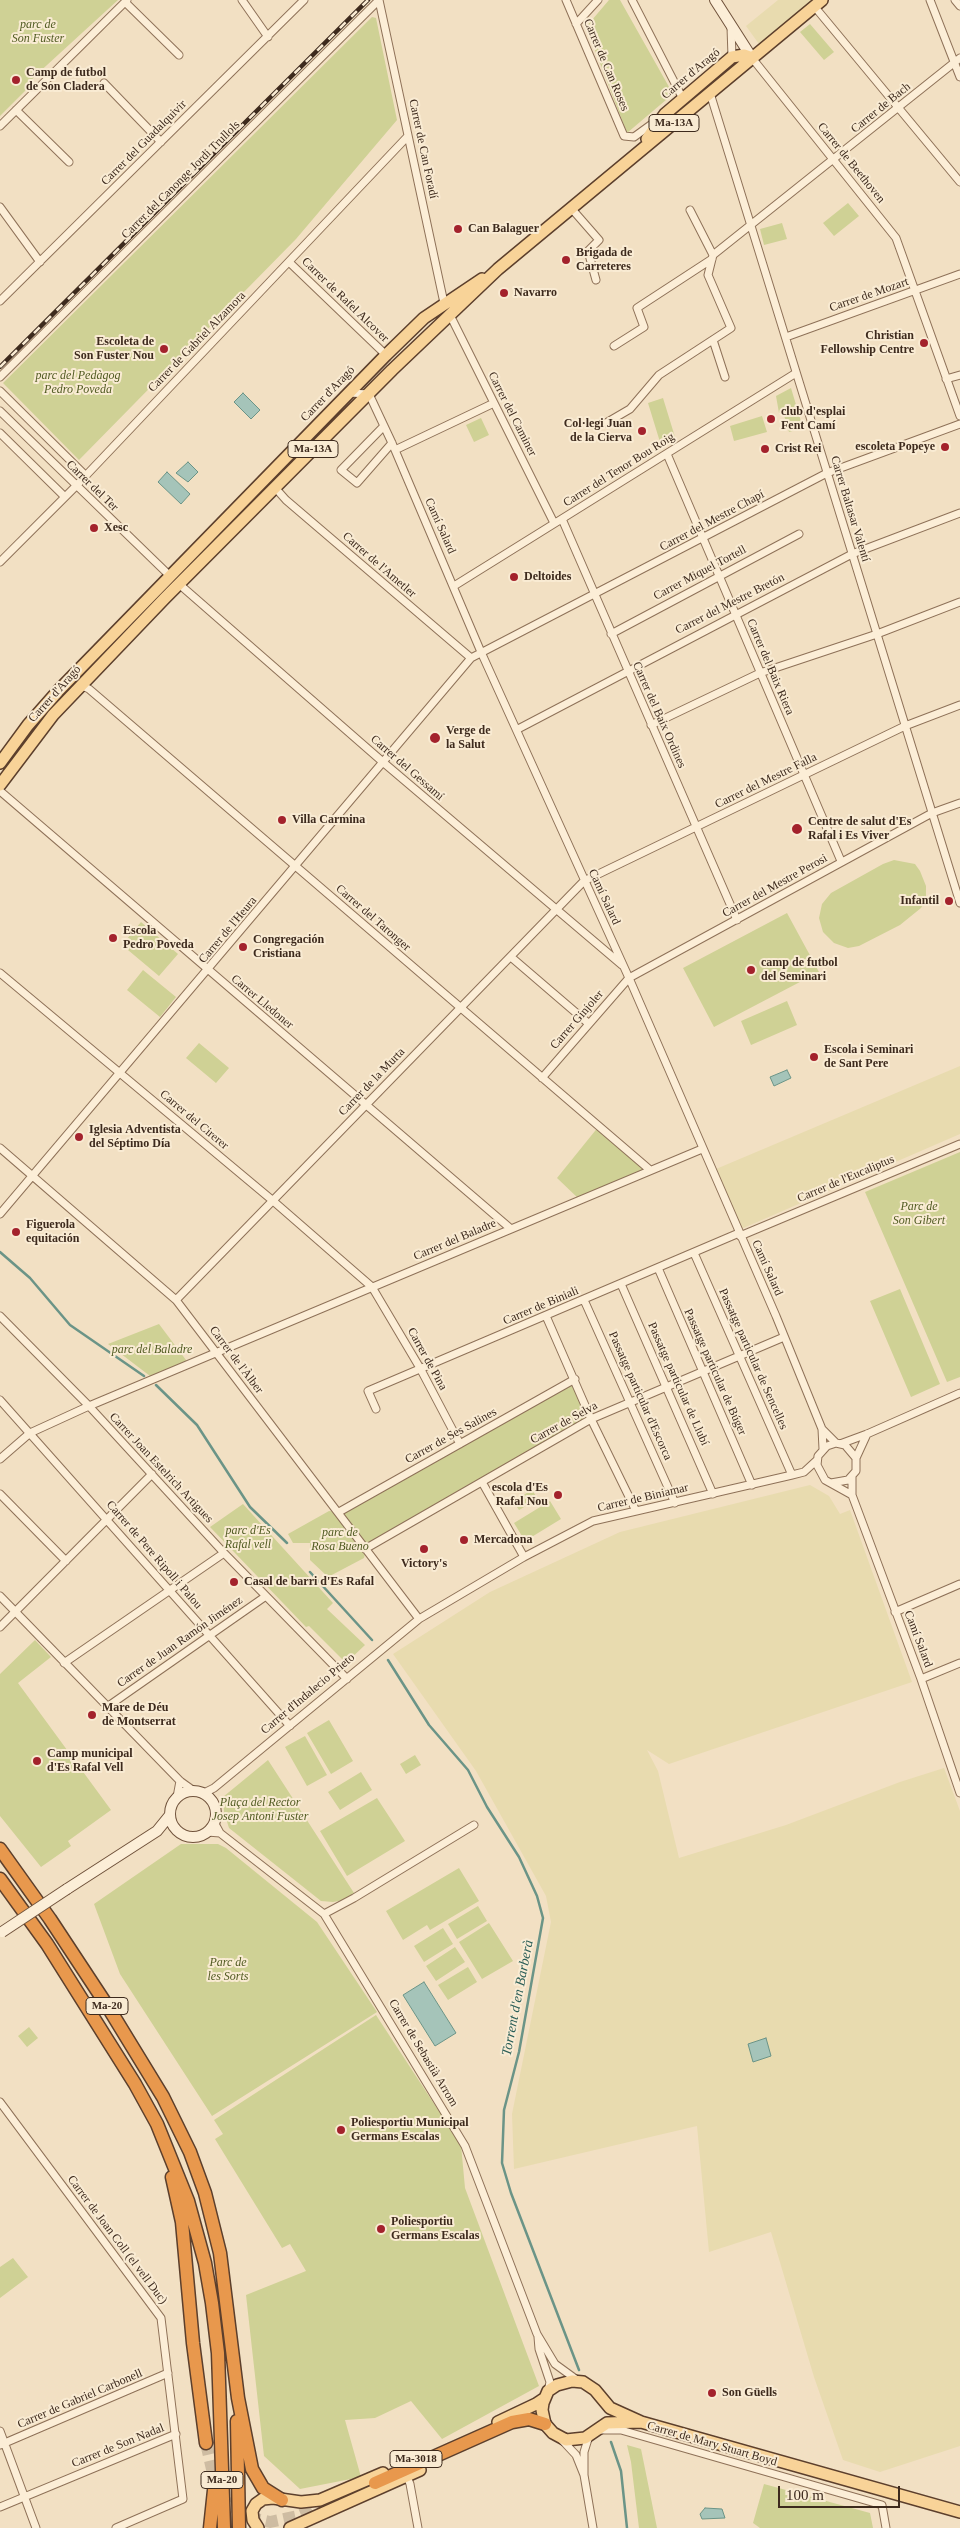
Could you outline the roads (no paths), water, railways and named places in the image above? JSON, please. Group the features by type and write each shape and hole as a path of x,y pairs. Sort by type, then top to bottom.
{"highway":[{"name":"Ma-20","path":"0,1849 50,1919 108,2007 163,2097 190,2152 207,2199 220,2254 238,2398 239,2528"},
{"name":"Ma-20","path":"0,1879 36,1927 70,1978 128,2072 157,2124 188,2201 205,2263 218,2353 224,2528"},
{"path":"157,2124 170,2166 182,2222 206,2442"},
{"path":"238,2398 255,2475 267,2492 282,2500"},
{"path":"372,2488 512,2422 529,2419 552,2432"},
{"path":"210,2528 220,2431"},
{"path":"238,2465 245,2528"},
{"path":"217,2474 218,2528"}],"main road":[{"name":"Carrer d'Aragó","path":"0,785 34,738 80,686 392,370 498,269 818,3"},
{"name":"Carrer d'Aragó","path":"638,153 665,114 732,57 744,55 752,58"},
{"name":"Carrer d'Aragó","path":"0,763 28,724 58,691 412,329 444,303 498,269"},
{"path":"386,355 392,370"},
{"path":"276,486 277,466"},
{"path":"170,576 179,584"},
{"path":"58,691 80,686"},
{"name":"Ma-3018","path":"282,2500 300,2502 334,2496 525,2410 566,2382 583,2382 590,2386 610,2408 641,2422 960,2512"},
{"path":"547,2394 542,2410 552,2432"},
{"path":"593,2433 602,2417 599,2397"},
{"name":"Ma-3018","path":"290,2528 372,2488 400,2479 516,2426 530,2424 573,2440 593,2433 613,2421 641,2422"},
{"path":"280,2528 372,2488"},
{"path":"258,2528 252,2516 256,2504 267,2498 282,2500"}],"street":[{"path":"242,0 268,37"},
{"name":"Carrer del Guadalquivir","path":"0,301 304,0"},
{"name":"Carrer de Can Foradí","path":"379,0 444,303"},
{"name":"Carrer del Canonge Jordi Trullols","path":"0,377 379,0"},
{"name":"Carrer de Can Roses","path":"566,0 621,129 627,137 634,137 665,114"},
{"path":"576,24 598,0"},
{"path":"632,0 683,98"},
{"path":"715,0 752,58"},
{"path":"930,0 957,61 960,77"},
{"path":"955,0 960,6"},
{"path":"0,126 126,1 179,55"},
{"path":"818,3 960,182"},
{"path":"731,24 732,57"},
{"name":"Carrer de Beethoven","path":"752,58 836,160 896,238 960,416"},
{"name":"Carrer de Bach","path":"614,346 644,327 637,308 712,257 751,227 957,61"},
{"path":"104,83 161,142"},
{"name":"Carrer Baltasar Valentí","path":"710,93 932,813 958,886 960,903"},
{"path":"16,110 69,162"},
{"name":"Carrer de Gabriel Alzamora","path":"0,562 86,476 408,136"},
{"path":"0,206 40,262"},
{"path":"571,208 599,240 588,251 596,280"},
{"path":"606,423 630,409 659,375 731,328 708,275 712,257 690,210"},
{"name":"Carrer de Rafel Alcover","path":"289,262 386,355"},
{"name":"Carrer de Mozart","path":"786,337 960,274"},
{"name":"Carrer del Caminer","path":"450,315 554,523"},
{"path":"712,340 725,377"},
{"name":"Carrer del Tenor Bou Roig","path":"454,586 796,373"},
{"path":"946,380 960,375"},
{"path":"0,391 86,476"},
{"path":"349,393 369,394"},
{"name":"Camí Salard","path":"369,394 394,447 481,652 518,729 584,881 629,978 740,1234 822,1429 823,1449"},
{"path":"384,426 341,470 357,483 394,447 494,403"},
{"name":"Carrer del Ter","path":"0,411 170,576"},
{"name":"Carrer del Mestre Chapí","path":"471,658 827,473 960,424"},
{"path":"0,433 65,497"},
{"name":"Carrer del Baix Riera","path":"668,454 702,539 841,861"},
{"name":"Carrer de l'Ametler","path":"276,486 286,500 471,658"},
{"name":"Carrer del Mestre Bretón","path":"518,729 852,554 960,513"},
{"name":"Carrer del Baix Ordines","path":"562,519 737,920"},
{"name":"Carrer Miquel Tortell","path":"611,634 800,534"},
{"name":"Carrer del Gessamí","path":"179,584 384,763 623,967"},
{"path":"651,725 760,673 877,634 960,602"},
{"name":"Carrer de l'Heura","path":"0,1214 208,971 471,658"},
{"name":"Carrer del Taronger","path":"80,686 89,689 650,1170"},
{"name":"Carrer del Mestre Falla","path":"584,881 905,726 960,705"},
{"name":"Carrer Lledoner","path":"0,791 511,1229"},
{"name":"Carrer del Mestre Perosi","path":"629,978 841,861 932,813 960,803"},
{"name":"Carrer de la Murta","path":"176,1300 584,881"},
{"path":"511,956 588,1023"},
{"name":"Carrer del Cirerer","path":"0,973 272,1200 372,1287"},
{"name":"Carrer Ginjoler","path":"542,1078 629,978"},
{"name":"Carrer de l'Eucaliptus","path":"740,1234 960,1144"},
{"name":"Carrer de l'Àlber","path":"0,1148 176,1300 419,1619"},
{"name":"Carrer del Baladre","path":"216,1353 702,1149"},
{"name":"Carrer de Biniali","path":"376,1409 368,1391 740,1234"},
{"name":"Passatge particular de Sencelles","path":"694,1253 792,1475"},
{"name":"Passatge particular de Búger","path":"658,1268 752,1485"},
{"name":"Passatge particular de Llubí","path":"621,1284 713,1494"},
{"name":"Carrer de Pina","path":"372,1287 420,1368 460,1444"},
{"name":"Passatge particular d'Escorca","path":"584,1300 675,1503"},
{"name":"Carrer Joan Estelrich Artigues","path":"0,1316 89,1406 224,1553 346,1679"},
{"path":"546,1316 591,1419 636,1511"},
{"name":"Carrer de Selva","path":"366,1550 591,1419 784,1337"},
{"path":"0,1459 30,1433 216,1353"},
{"name":"Carrer de Ses Salines","path":"338,1512 575,1380"},
{"path":"852,1495 821,1476 817,1460 823,1449 867,1434 960,1393"},
{"name":"Carrer de Pere Ripoll i Palou","path":"0,1400 290,1726"},
{"name":"Camí Salard","path":"822,1429 838,1444"},
{"path":"831,1483 842,1483 856,1471 856,1458 867,1434"},
{"path":"838,1444 850,1448 856,1458"},
{"name":"Carrer de Biniamar","path":"804,1472 817,1460"},
{"name":"Carrer de Biniamar","path":"419,1619 524,1557 593,1521 804,1472 821,1476"},
{"path":"0,1627 152,1474"},
{"name":"Camí Salard","path":"852,1476 852,1495 921,1680 960,1793"},
{"path":"482,1482 524,1557"},
{"path":"0,1494 66,1561"},
{"path":"64,1663 224,1553"},
{"path":"896,1612 960,1584"},
{"path":"0,1596 180,1781 202,1794 215,1807 214,1822 207,1832"},
{"name":"Carrer de Juan Ramón Jiménez","path":"107,1707 266,1596"},
{"name":"Carrer d'Indalecio Prieto","path":"202,1794 214,1788 419,1619"},
{"path":"921,1680 960,1663"},
{"path":"1,1932 157,1831 170,1815 173,1803 178,1797 180,1781"},
{"path":"178,1797 202,1794"},
{"path":"170,1815 172,1822 179,1831"},
{"name":"Carrer de Sebastià Arrom","path":"214,1822 220,1833 324,1914 465,2146 538,2334 555,2364 567,2375 583,2382"},
{"path":"324,1914 354,1898 474,1825"},
{"path":"157,1831 179,1831 193,1836 207,1832 220,1833"},
{"name":"Carrer de Joan Coll (el vell Duc)","path":"0,2102 161,2318 184,2499 116,2528"},
{"name":"Carrer de Sebastià Arrom","path":"538,2334 539,2349 549,2379 547,2394"},
{"name":"Carrer de Gabriel Carbonell","path":"2,2444 168,2372"},
{"name":"Carrer de Mary Stuart Boyd","path":"593,2433 606,2429 621,2430 882,2506 886,2528"},
{"path":"0,2431 2,2444 36,2528"},
{"path":"552,2432 576,2455 584,2475"},
{"path":"593,2433 584,2452 584,2475 593,2528"},
{"name":"Carrer de Son Nadal","path":"24,2497 176,2434"},
{"path":"400,2479 406,2478 410,2482 418,2528"},
{"path":"0,2507 24,2497"}],"water":[{"path":"243,393 260,410 251,419 234,402"},
{"path":"188,462 198,472 188,482 176,473"},
{"path":"167,472 190,494 181,504 158,482"},
{"path":"787,1070 791,1078 774,1086 770,1077"},
{"path":"424,1982 456,2033 435,2046 403,1995"},
{"path":"766,2038 771,2056 753,2062 748,2044"},
{"path":"705,2508 722,2509 725,2518 702,2519 700,2514"}],"waterway":[{"name":"Torrent d'en Barberà","path":"0,1252 30,1278 70,1325 144,1376"},
{"name":"Torrent d'en Barberà","path":"156,1385 197,1425 250,1507 287,1543"},
{"name":"Torrent d'en Barberà","path":"310,1572 372,1640"},
{"name":"Torrent d'en Barberà","path":"388,1660 429,1725 468,1770 487,1807 519,1857 537,1896 543,1918 519,2052 504,2110 502,2163 511,2193 579,2370"},
{"name":"Torrent d'en Barberà","path":"611,2442 621,2471 627,2528"}],"tunnel":[{"path":"206,2443 214,2478 220,2494 229,2505 251,2518 270,2522 298,2516 375,2483"}],"railway":[{"path":"0,367 368,0"}],"place":[{"name":"Camp de futbol de Son Cladera","path":"16,80"},
{"name":"Can Balaguer","path":"458,229"},
{"name":"Brigada de Carreteres","path":"566,260"},
{"name":"Navarro","path":"504,293"},
{"name":"Christian Fellowship Centre","path":"924,343"},
{"name":"Escoleta de Son Fuster Nou","path":"164,349"},
{"name":"club d'esplai Fent Camí","path":"771,419"},
{"name":"Col·legi Juan de la Cierva","path":"642,431"},
{"name":"escoleta Popeye","path":"945,447"},
{"name":"Crist Rei","path":"765,449"},
{"name":"Xesc","path":"94,528"},
{"name":"Deltoides","path":"514,577"},
{"name":"Verge de la Salut","path":"435,738"},
{"name":"Villa Carmina","path":"282,820"},
{"name":"Centre de salut d'Es Rafal i Es Viver","path":"797,829"},
{"name":"Infantil","path":"949,901"},
{"name":"Escola Pedro Poveda","path":"113,938"},
{"name":"Congregación Cristiana","path":"243,947"},
{"name":"camp de futbol del Seminari","path":"751,970"},
{"name":"Escola i Seminari de Sant Pere","path":"814,1057"},
{"name":"Iglesia Adventista del Séptimo Día","path":"79,1137"},
{"name":"Figuerola equitación","path":"16,1232"},
{"name":"escola d'Es Rafal Nou","path":"558,1495"},
{"name":"Mercadona","path":"464,1540"},
{"name":"Victory's","path":"424,1549"},
{"name":"Casal de barri d'Es Rafal","path":"234,1582"},
{"name":"Mare de Déu de Montserrat","path":"92,1715"},
{"name":"Camp municipal d'Es Rafal Vell","path":"37,1761"},
{"name":"Poliesportiu Municipal Germans Escalas","path":"341,2130"},
{"name":"Poliesportiu Germans Escalas","path":"381,2229"},
{"name":"Son Güells","path":"712,2393"}],"park label":[{"name":"parc de Son Fuster","path":"38,32"},
{"name":"parc del Pedàgog Pedro Poveda","path":"78,383"},
{"name":"Parc de Son Gibert","path":"919,1214"},
{"name":"parc del Baladre","path":"152,1350"},
{"name":"parc d'Es Rafal vell","path":"248,1538"},
{"name":"parc de Rosa Bueno","path":"340,1540"},
{"name":"Plaça del Rector Josep Antoni Fuster","path":"260,1810"},
{"name":"Parc de les Sorts","path":"228,1970"}]}
